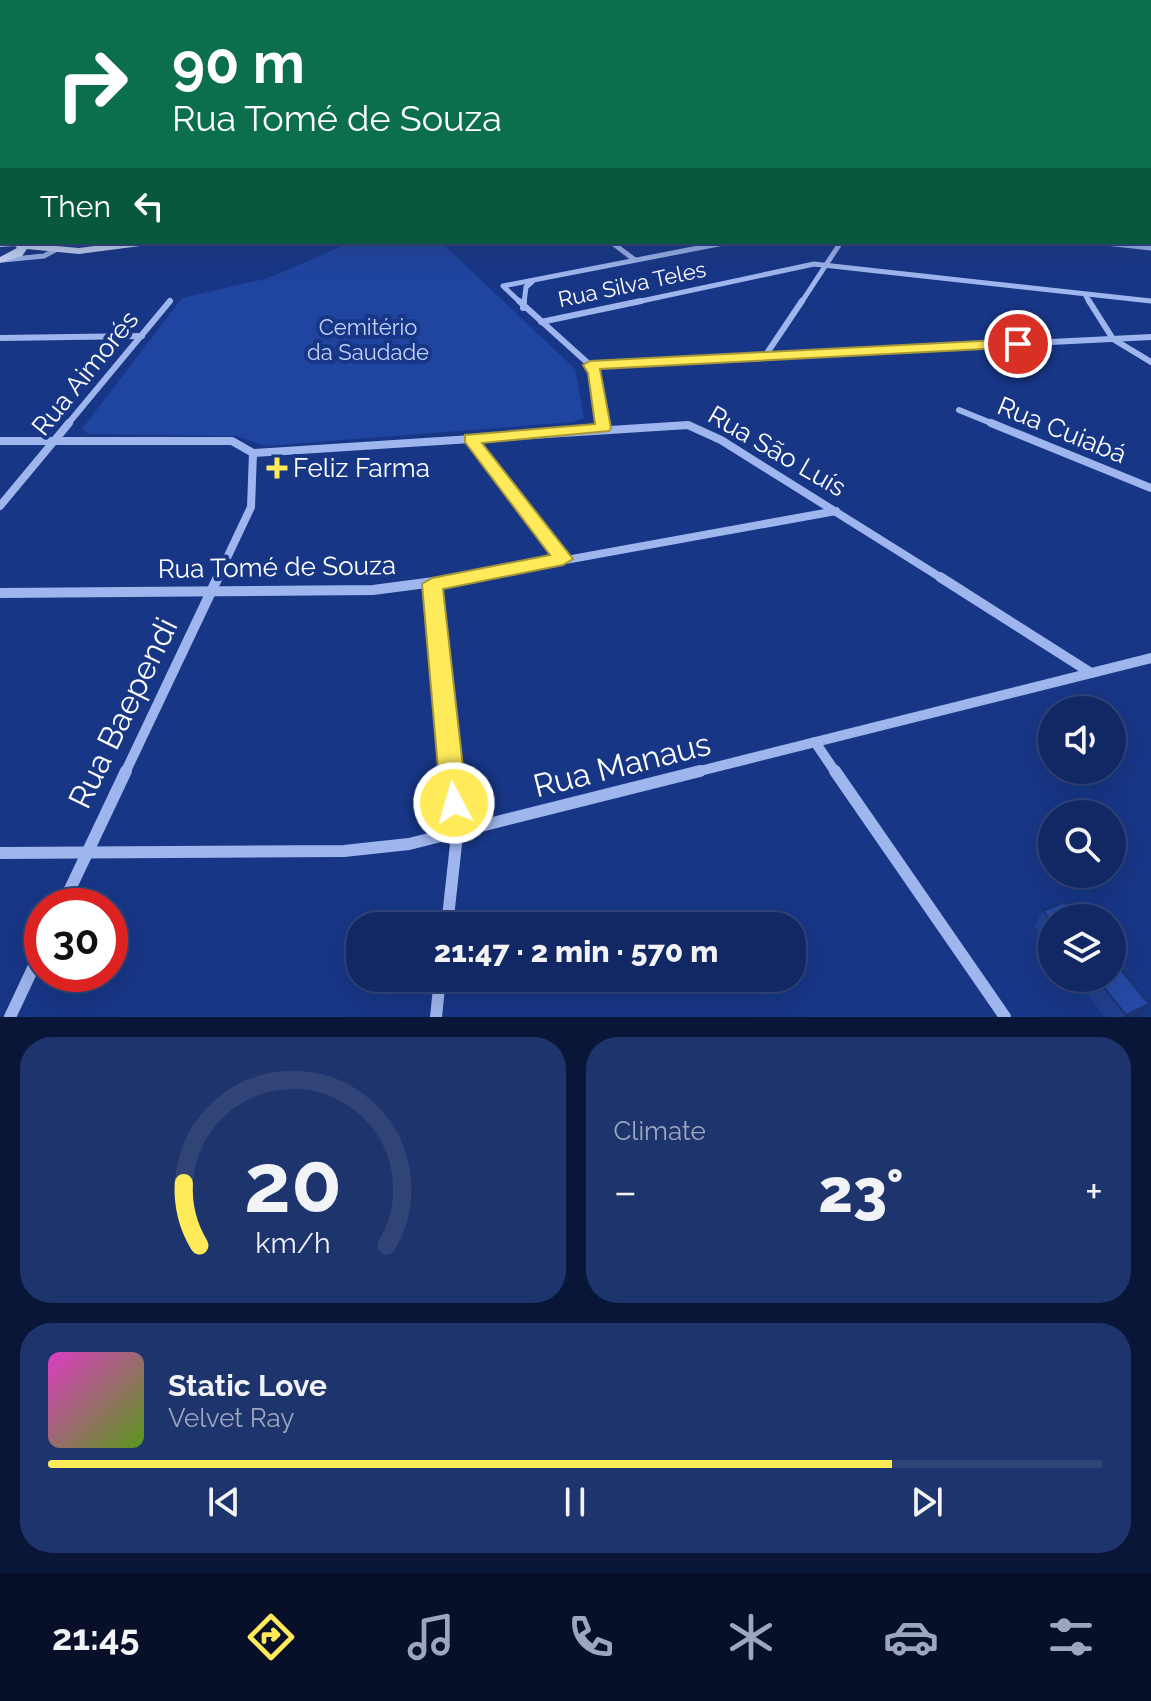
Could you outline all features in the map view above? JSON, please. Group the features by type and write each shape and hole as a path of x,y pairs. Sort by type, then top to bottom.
{"street":[{"path":"0,244 84,251 134,244"},
{"path":"1,263 20,253 22,244"},
{"path":"614,244 635,260"},
{"path":"603,428 595,373 590,365 523,308 504,285 719,244"},
{"path":"765,356 840,244"},
{"path":"1114,244 1151,248"},
{"path":"1,263 44,256 57,249"},
{"name":"Rua Silva Teles","path":"541,322 795,267 825,265 1151,301"},
{"path":"523,308 526,287 536,279"},
{"path":"513,283 526,287"},
{"path":"1086,296 1113,339 1151,362"},
{"name":"Rua Aimorés","path":"0,506 170,301"},
{"path":"0,338 142,336"},
{"path":"590,365 1151,337"},
{"name":"Rua Cuiabá","path":"959,410 1151,488"},
{"name":"Rua São Luís","path":"253,453 674,423 693,426 837,511 1091,673"},
{"path":"470,439 563,559"},
{"path":"0,441 232,441 248,447 253,453"},
{"name":"Rua Baependi","path":"70,888 251,507 253,453"},
{"name":"Rua Tomé de Souza","path":"0,593 373,590 432,584 837,511"},
{"path":"432,584 457,835 449,912"},
{"name":"Rua Manaus","path":"0,853 344,851 457,835 1151,658"},
{"path":"815,742 1005,1017"},
{"path":"10,1017 24,987"},
{"path":"436,1017 439,992"}],"green space":[{"name":"Cemitério da Saudade","path":"347,244 443,244 575,369 584,418 573,422 265,446 237,436 88,434 82,429 182,298 268,278"}],"building":[{"path":"1126,976 1149,1004 1126,1015 1107,992 1126,992"}],"place":[{"name":"Feliz Farma","path":"277,468"}],"route":[{"path":"454,803 432,584 563,559 470,439 603,428 595,373 590,365 1018,344"}]}
